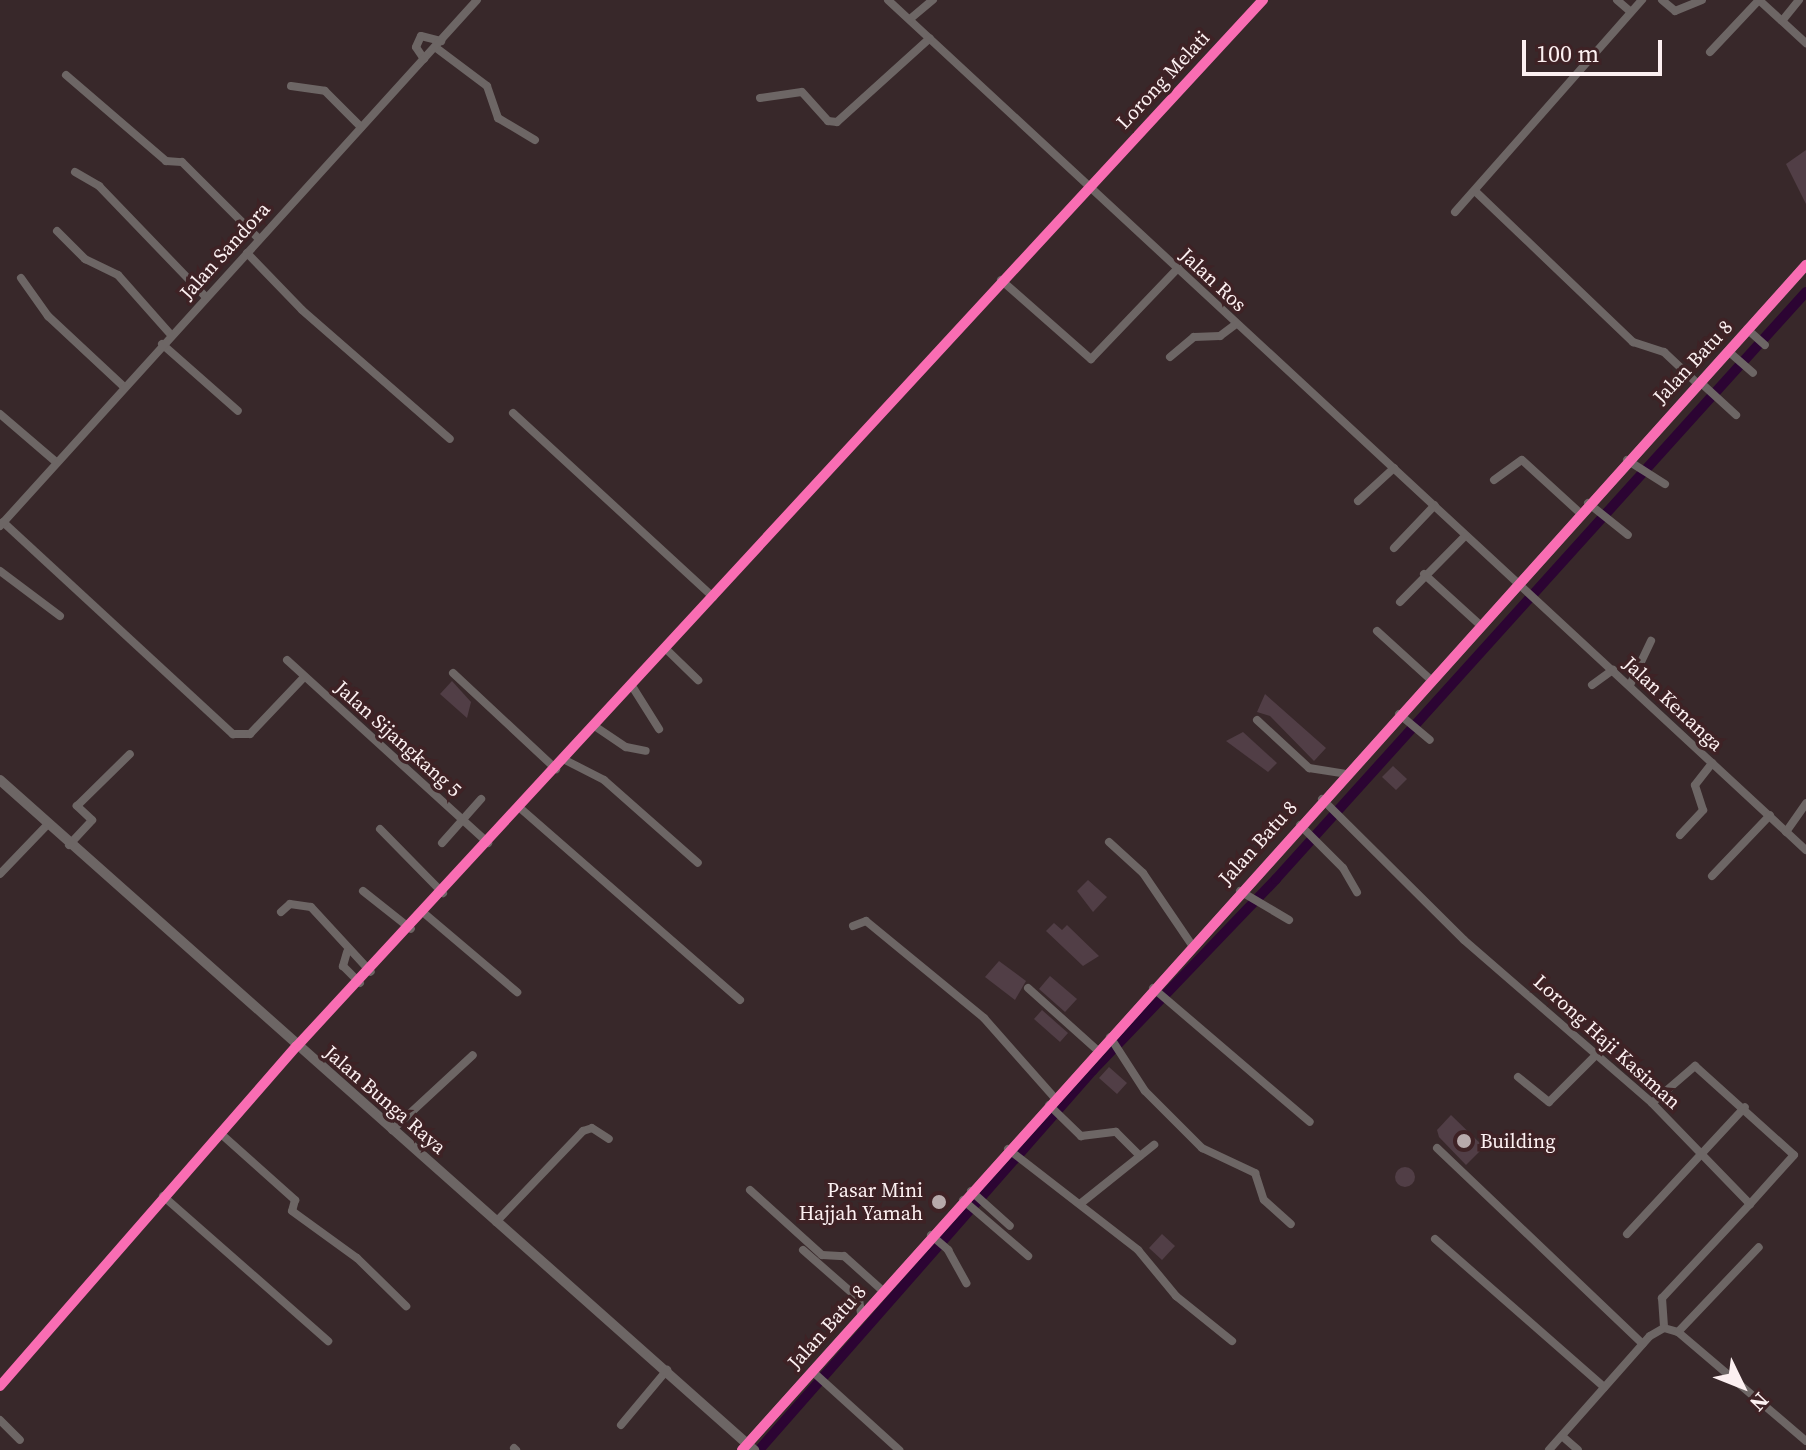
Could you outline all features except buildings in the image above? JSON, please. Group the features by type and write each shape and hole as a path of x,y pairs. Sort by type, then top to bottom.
{"street":[{"name":"Jalan Sandora","path":"2,524 123,386 477,0"},
{"name":"Jalan Ros","path":"888,0 1465,536 1521,584"},
{"path":"910,19 933,0"},
{"name":"Lorong Melati","path":"0,1386 297,1046 425,914 1001,280 1263,0"},
{"path":"1617,0 1631,12"},
{"path":"1455,212 1642,0"},
{"path":"1662,0 1675,11 1702,0"},
{"path":"1710,52 1759,0 1806,43"},
{"path":"1782,21 1799,0"},
{"path":"424,59 416,47 421,36 438,44 487,86 498,118 535,140"},
{"path":"760,98 802,92 828,121 837,122 930,38"},
{"path":"66,75 166,161 182,162 258,238"},
{"path":"291,86 325,91 361,127"},
{"path":"75,172 99,186 205,296"},
{"path":"1475,191 1633,342 1664,352 1736,415"},
{"path":"57,231 85,259 118,275 171,335"},
{"path":"247,253 302,310 450,439"},
{"name":"Jalan Batu 8","path":"749,1448 861,1314 969,1205 1097,1050 1156,991 1192,945 1299,825 1326,803 1345,774 1403,718 1430,679 1479,624 1521,584 1580,513 1592,506 1631,464 1699,383 1731,354 1747,329 1806,265"},
{"path":"1001,280 1091,359 1178,268"},
{"path":"21,278 48,316 123,386"},
{"path":"1170,357 1194,337 1220,336 1236,324"},
{"path":"1747,329 1761,342"},
{"path":"162,344 238,411"},
{"path":"1731,354 1753,373"},
{"path":"513,413 713,597"},
{"path":"0,414 56,462"},
{"path":"1494,480 1522,460 1580,513"},
{"path":"1631,464 1665,484"},
{"path":"1358,501 1394,468"},
{"path":"1394,548 1435,505"},
{"path":"1592,506 1628,535"},
{"path":"2,524 233,734 250,734 304,677"},
{"path":"1400,602 1424,574 1465,536"},
{"path":"0,571 60,616"},
{"path":"1424,574 1479,624"},
{"name":"Jalan Kenanga","path":"1521,584 1806,850"},
{"path":"1377,631 1430,679"},
{"path":"1630,685 1651,641"},
{"path":"666,649 698,680"},
{"name":"Jalan Sijangkang 5","path":"287,660 488,843"},
{"path":"1592,685 1613,670"},
{"path":"453,673 556,769"},
{"path":"632,686 659,729"},
{"path":"1403,718 1430,740"},
{"path":"1257,720 1309,768 1345,774"},
{"path":"596,727 626,747 646,751"},
{"path":"69,845 92,820 77,806 130,754"},
{"path":"565,760 604,780 698,863"},
{"path":"1680,835 1703,810 1695,785 1712,763"},
{"name":"Jalan Bunga Raya","path":"0,780 69,845 667,1370 749,1448"},
{"path":"442,843 481,799"},
{"name":"Lorong Haji Kasiman","path":"1326,803 1464,940 1652,1103 1703,1152 1750,1204"},
{"path":"1786,832 1806,803"},
{"path":"520,808 740,1000"},
{"path":"1712,876 1770,815"},
{"path":"0,874 47,825"},
{"path":"1299,825 1317,841 1357,892"},
{"path":"380,829 443,893"},
{"path":"1109,842 1143,873 1192,945"},
{"path":"1240,890 1257,906 1289,920"},
{"path":"363,891 411,929"},
{"path":"281,912 305,904 347,952 371,972"},
{"path":"425,914 517,992"},
{"path":"853,926 866,921 984,1018 1081,1136 1116,1132 1140,1156"},
{"path":"347,952 343,966 360,983"},
{"path":"1028,988 1097,1050"},
{"path":"1156,991 1310,1122"},
{"path":"1111,1039 1164,1110 1202,1148 1255,1173 1264,1200 1291,1224"},
{"path":"1518,1077 1549,1102 1597,1054"},
{"path":"392,1130 473,1055"},
{"path":"1652,1103 1695,1066 1745,1107 1794,1155 1806,1155"},
{"path":"1627,1234 1745,1107"},
{"path":"496,1222 583,1131 592,1128 609,1139"},
{"path":"220,1133 295,1200 292,1211 357,1258 406,1306"},
{"path":"1080,1204 1154,1145"},
{"path":"1437,1148 1643,1344"},
{"path":"1011,1151 1080,1204 1232,1341"},
{"path":"1664,1328 1662,1298 1794,1155"},
{"path":"750,1190 822,1255 844,1256 883,1291"},
{"path":"163,1196 328,1341"},
{"path":"977,1196 1010,1226 1028,1256"},
{"path":"969,1205 1010,1226"},
{"path":"934,1238 945,1248 966,1283"},
{"path":"1435,1239 1604,1387"},
{"path":"1678,1332 1759,1247"},
{"path":"803,1250 859,1299 861,1314"},
{"path":"1549,1450 1643,1344 1664,1328"},
{"path":"1664,1328 1678,1332 1806,1441"},
{"path":"621,1425 667,1370"},
{"path":"812,1371 899,1450"},
{"path":"0,1420 20,1440"},
{"path":"1562,1436 1578,1450"}],"waterway":[{"path":"759,1450 1093,1070 1276,879 1806,292"}],"cycle path":[{"path":"0,1386 297,1046 1263,0"},
{"path":"742,1450 1806,265"}],"place":[{"name":"Building","path":"1464,1141"},
{"name":"Pasar Mini Hajjah Yamah","path":"939,1202"}]}
